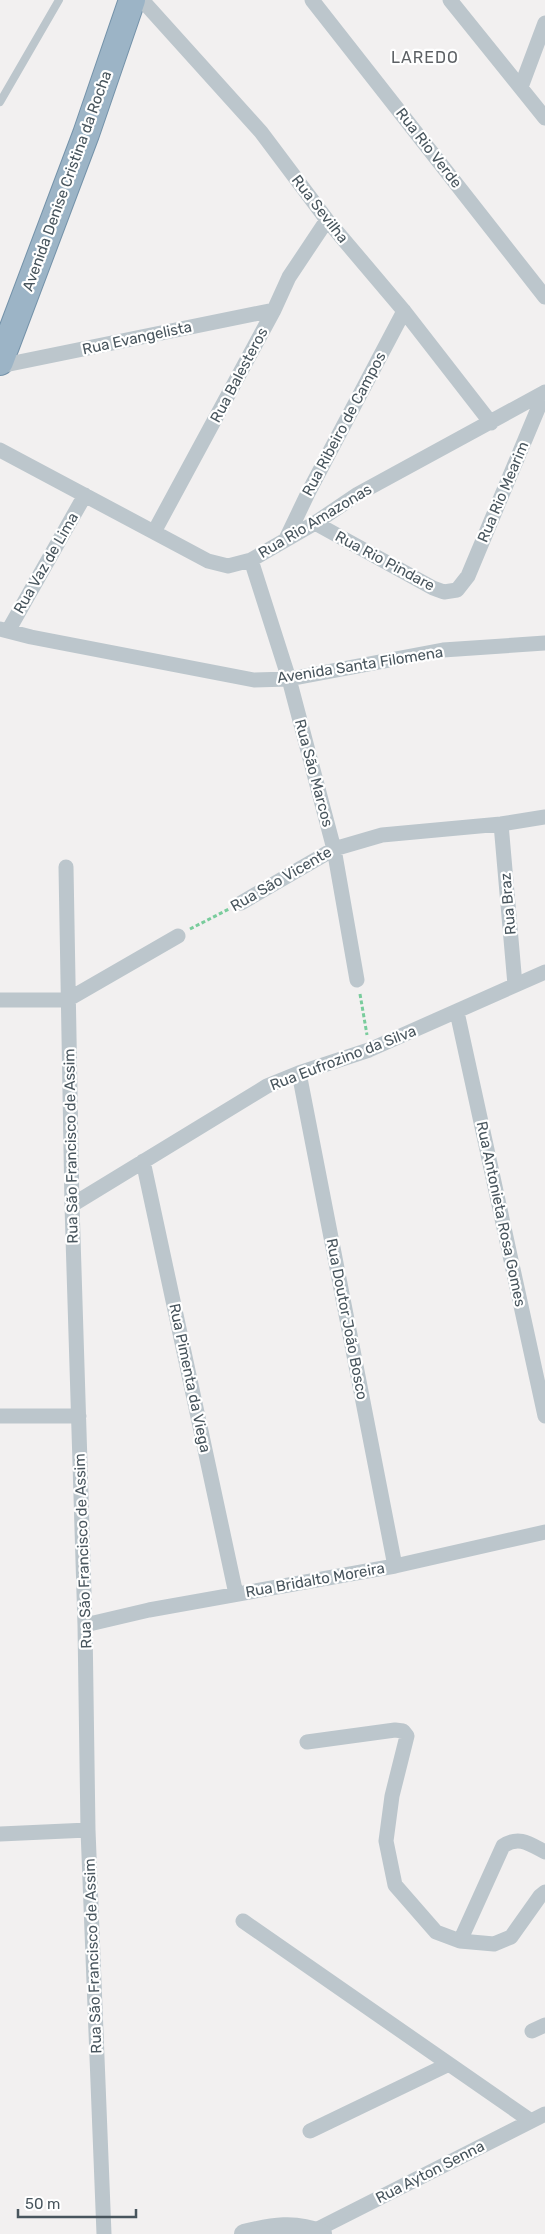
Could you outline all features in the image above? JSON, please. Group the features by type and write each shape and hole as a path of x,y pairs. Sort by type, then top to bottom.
{"highway":[{"name":"Avenida Denise Cristina da Rocha","path":"0,316 72,130 114,0"},
{"name":"Avenida Denise Cristina da Rocha","path":"0,362 86,134 132,0"}],"street":[{"name":"Rua Sevilha","path":"142,0 262,132 327,220 404,311 491,422"},
{"name":"Rua Rio Verde","path":"312,0 545,298"},
{"path":"450,0 545,118"},
{"path":"525,92 545,23"},
{"path":"525,92 545,103"},
{"name":"Rua Balesteros","path":"154,532 274,310 289,277 327,220"},
{"name":"Rua Evangelista","path":"0,366 274,310"},
{"name":"Rua Ribeiro de Campos","path":"286,539 404,311"},
{"name":"Rua Rio Amazonas","path":"0,450 208,561 228,566 251,560 315,523 358,494 545,392"},
{"name":"Rua Rio Mearim","path":"457,590 468,576 545,392"},
{"name":"Rua Vaz de Lima","path":"4,630 85,495"},
{"name":"Rua Rio Pindare","path":"315,523 433,588 444,592 457,590"},
{"name":"Rua São Marcos","path":"251,560 289,679 334,848 357,980"},
{"name":"Avenida Santa Filomena","path":"4,630 254,680 289,679 443,650 545,643"},
{"name":"Rua São Vicente","path":"241,903 334,848 382,835 501,824 545,817"},
{"name":"Rua Braz","path":"501,824 515,985"},
{"name":"Rua São Francisco de Assim","path":"66,868 67,1000 85,1625 88,1830 104,2234"},
{"path":"0,1000 67,1000 178,936"},
{"name":"Rua Eufrozino da Silva","path":"72,1205 267,1086 299,1073 370,1050 545,972"},
{"name":"Rua Antonieta Rosa Gomes","path":"457,1012 545,1416"},
{"name":"Rua Doutor João Bosco","path":"299,1073 395,1566"},
{"name":"Rua Pimenta da Viega","path":"143,1161 236,1594"},
{"path":"0,1416 79,1416"},
{"name":"Rua Bridalto Moreira","path":"85,1625 149,1610 395,1566 545,1532"},
{"path":"307,1742 395,1730 403,1731 407,1736 392,1796 386,1842 395,1885 436,1932 460,1942 494,1944 511,1937 540,1896 545,1892"},
{"path":"0,1834 88,1830"},
{"path":"460,1942 503,1846 512,1840 522,1840 545,1852"},
{"path":"243,1921 531,2121"},
{"path":"310,2131 447,2064"},
{"name":"Rua Ayton Senna","path":"311,2232 545,2114"},
{"path":"244,2234 278,2226 311,2232"}],"lane":[{"path":"0,102 59,0"}],"path":[{"name":"Rua São Vicente","path":"178,936 241,903"},
{"path":"357,980 370,1050"}],"district":[{"name":"LAREDO","path":"425,57"}]}
